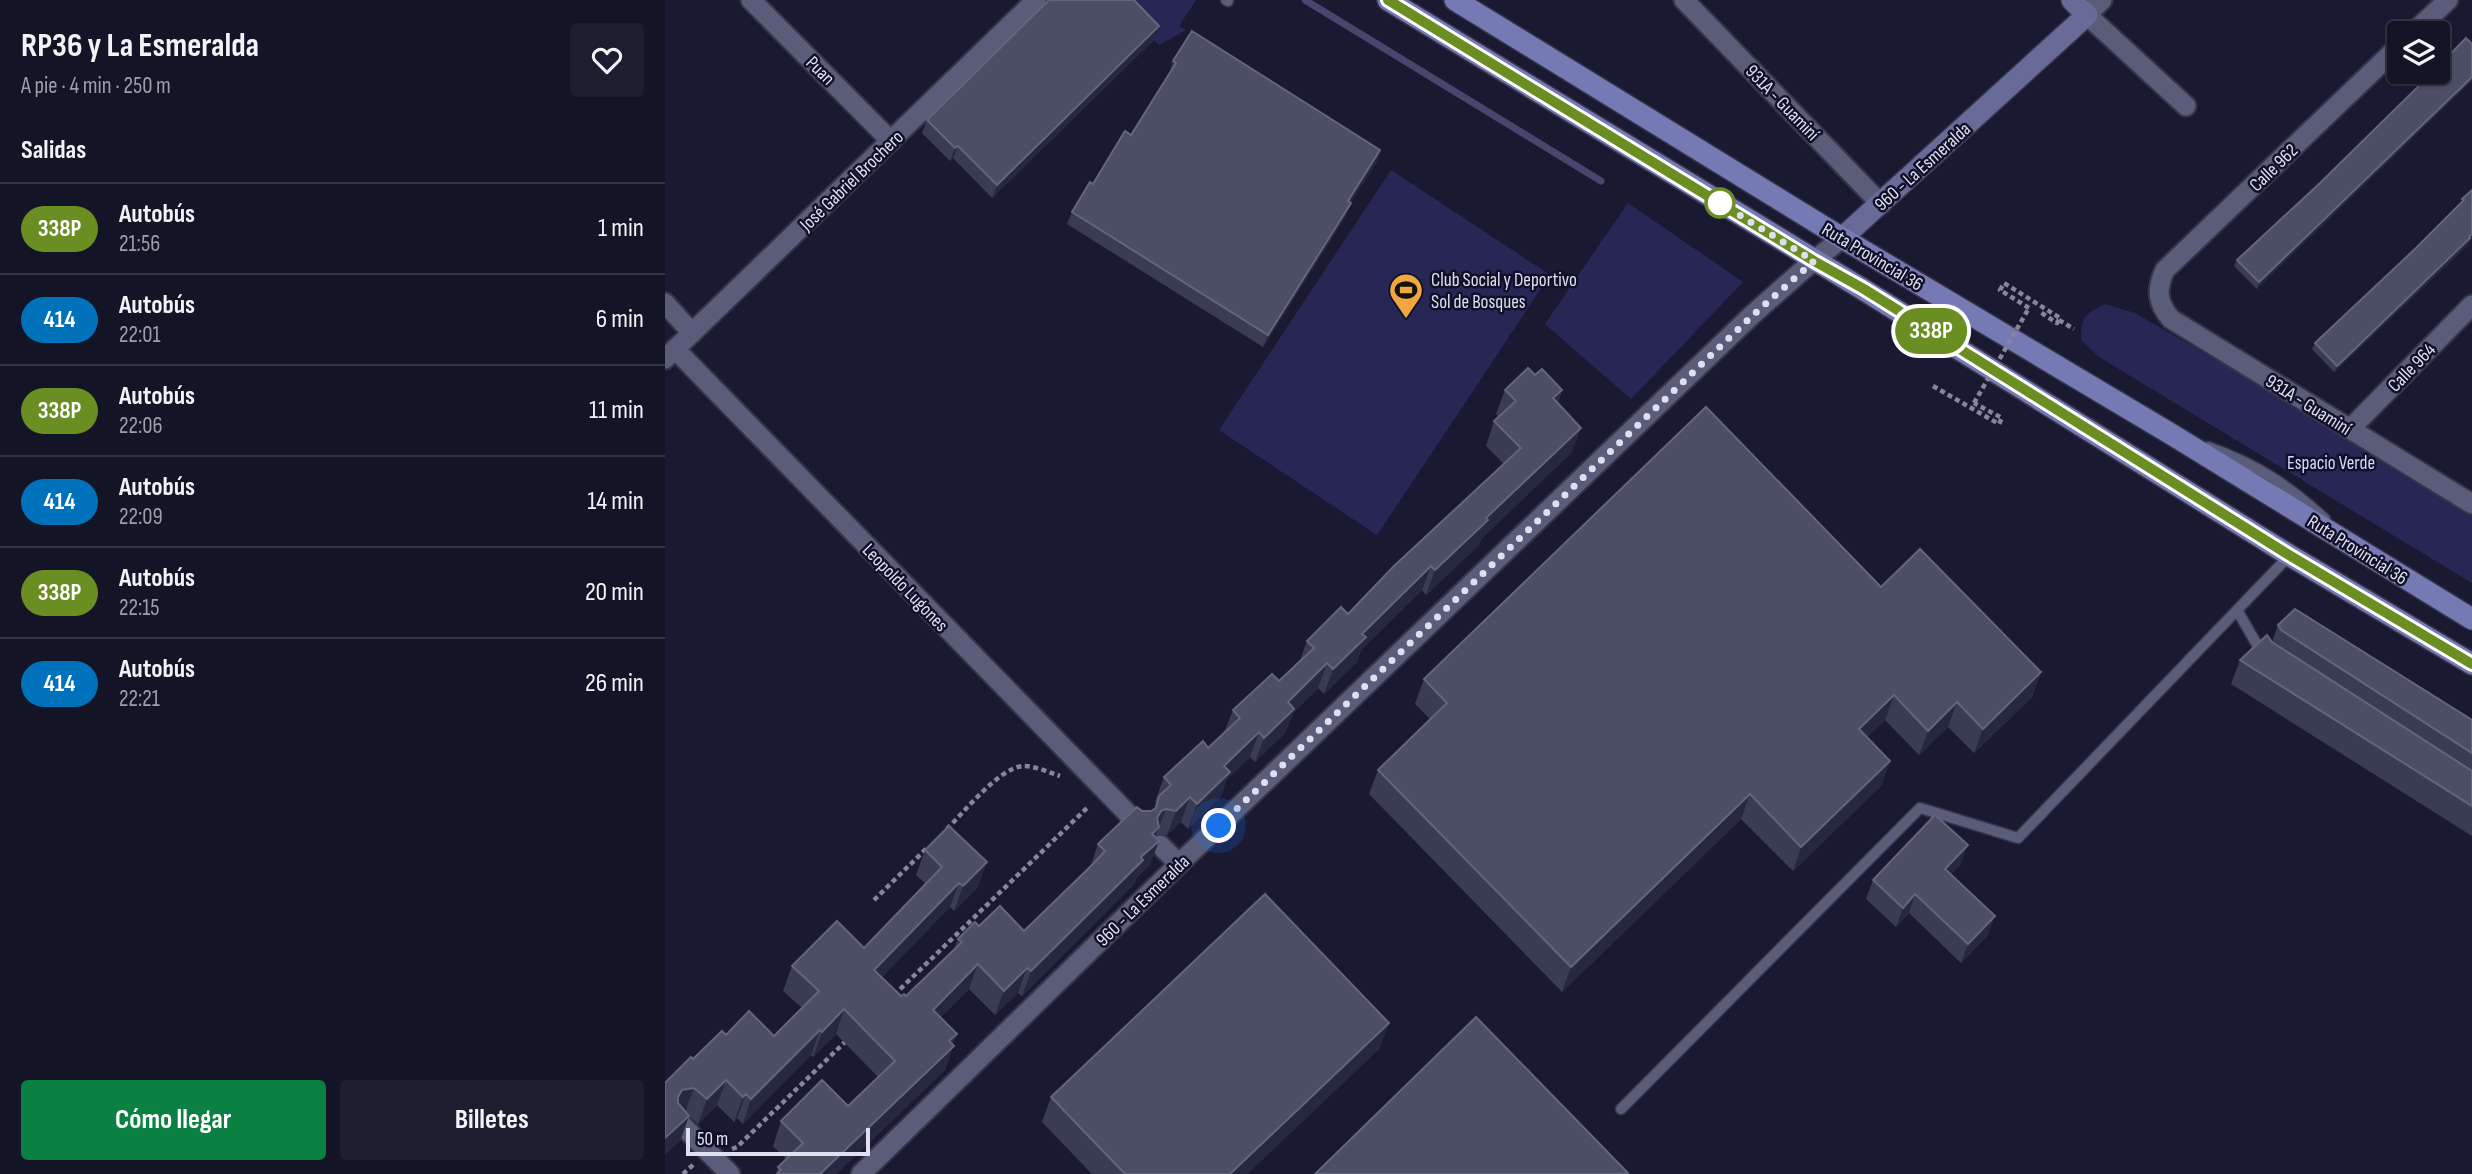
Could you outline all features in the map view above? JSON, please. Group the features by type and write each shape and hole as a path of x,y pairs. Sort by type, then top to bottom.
{"main road":[{"name":"Ruta Provincial 36","path":"1388,0 1864,289 2289,555 2472,664"},
{"name":"Ruta Provincial 36","path":"1455,0 2472,619"}],"street":[{"name":"Puan","path":"751,0 891,141"},
{"name":"José Gabriel Brochero","path":"670,354 1036,0"},
{"name":"931A - Guaminí","path":"1684,0 1881,204"},
{"path":"2072,0 2094,8 2186,106"},
{"path":"2426,21 2448,0"},
{"name":"960 - La Esmeralda","path":"862,1174 1179,863 1742,325 1881,204 2094,8"},
{"name":"Calle 962","path":"2158,295 2159,283 2165,270 2387,57"},
{"name":"931A - Guaminí","path":"2158,295 2161,308 2171,319 2472,503"},
{"path":"665,303 692,333"},
{"name":"Calle 964","path":"2350,429 2470,310"},
{"name":"Leopoldo Lugones","path":"670,354 1138,824"},
{"path":"1160,845 1179,863"},
{"path":"681,1124 730,1174"}],"lane":[{"path":"1621,1109 1920,808 2018,838 2289,555"},
{"path":"2237,610 2267,660"}],"path":[{"path":"1933,386 1999,424 2002,418 1975,403 2029,308 2000,290 2004,283 2074,329"},
{"path":"2040,312 2057,323 2059,320"},
{"path":"940,836 1005,772 1021,766 1065,777 1088,774"},
{"path":"894,996 1089,806"},
{"path":"874,900 930,845"},
{"path":"737,1147 854,1033"}],"green space":[{"path":"1116,0 1196,0 1179,26 1186,30 1159,45"},
{"name":"Club Social y Deportivo Sol de Bosques","path":"1391,170 1550,275 1377,535 1219,430"},
{"path":"1628,203 1743,282 1631,399 1545,324"},
{"name":"Espacio Verde","path":"2105,304 2135,313 2346,435 2472,513 2472,583 2099,357 2081,340 2082,326 2085,317"}],"building":[{"path":"1049,0 1134,0 1159,26 997,185 927,120"},
{"path":"1192,31 1380,150 1348,201 1351,203 1268,335 1072,212 1090,182 1093,184 1125,131 1131,135 1176,63 1173,61"},
{"path":"2466,38 2472,44 2472,77 2259,282 2237,260 2421,84 2450,84 2450,55"},
{"path":"2472,190 2470,238 2337,366 2315,343 2416,248"},
{"path":"1528,368 1535,375 1542,369 1562,390 1553,398 1581,428 1435,570 1431,566 1362,634 1366,637 1333,669 1327,663 1288,702 1294,709 1264,738 1259,732 1224,766 1230,772 1197,804 1190,797 1176,811 1161,811 1157,818 1159,827 1152,834 1159,841 1031,971 1027,968 1004,991 978,964 933,1010 957,1034 949,1041 954,1046 822,1174 777,1174 781,1170 778,1167 803,1143 781,1121 822,1080 848,1106 895,1061 844,1009 751,1099 746,1094 743,1097 726,1080 707,1099 694,1088 682,1090 678,1103 689,1116 665,1138 665,1083 722,1031 726,1035 749,1011 774,1036 819,991 792,966 837,921 864,948 942,867 925,850 949,826 987,862 963,886 959,883 874,970 901,996 906,996 962,942 958,939 975,922 979,926 1000,906 1024,931 1105,851 1098,844 1137,807 1142,811 1156,808 1159,796 1171,785 1164,777 1203,741 1208,748 1240,718 1233,710 1272,674 1279,681 1314,648 1307,641 1341,607 1348,614 1394,566 1521,448 1494,421 1516,401 1505,390"},
{"path":"1706,407 1881,587 1920,549 2041,672 1983,729 1957,702 1928,731 1894,695 1859,729 1890,761 1801,847 1750,794 1571,967 1378,770 1447,703 1424,679"},
{"path":"2295,609 2472,720 2472,753 2281,630 2278,625"},
{"path":"2267,635 2272,642 2472,771 2472,806 2240,660"},
{"path":"1935,815 1968,845 1945,869 1995,916 1968,944 1915,894 1903,908 1873,880"},
{"path":"1265,894 1389,1023 1230,1174 1125,1174 1051,1097"},
{"path":"1476,1017 1627,1174 1315,1174"}],"waterway":[{"path":"1305,0 1601,181"}],"bus line":[{"name":"338P","path":"1388,0 1864,289 2289,555 2472,664"}],"place":[{"name":"Club Social y Deportivo Sol de Bosques","path":"1406,320"}],"route":[{"path":"1219,826 1752,316 1814,261 1720,203"}]}
